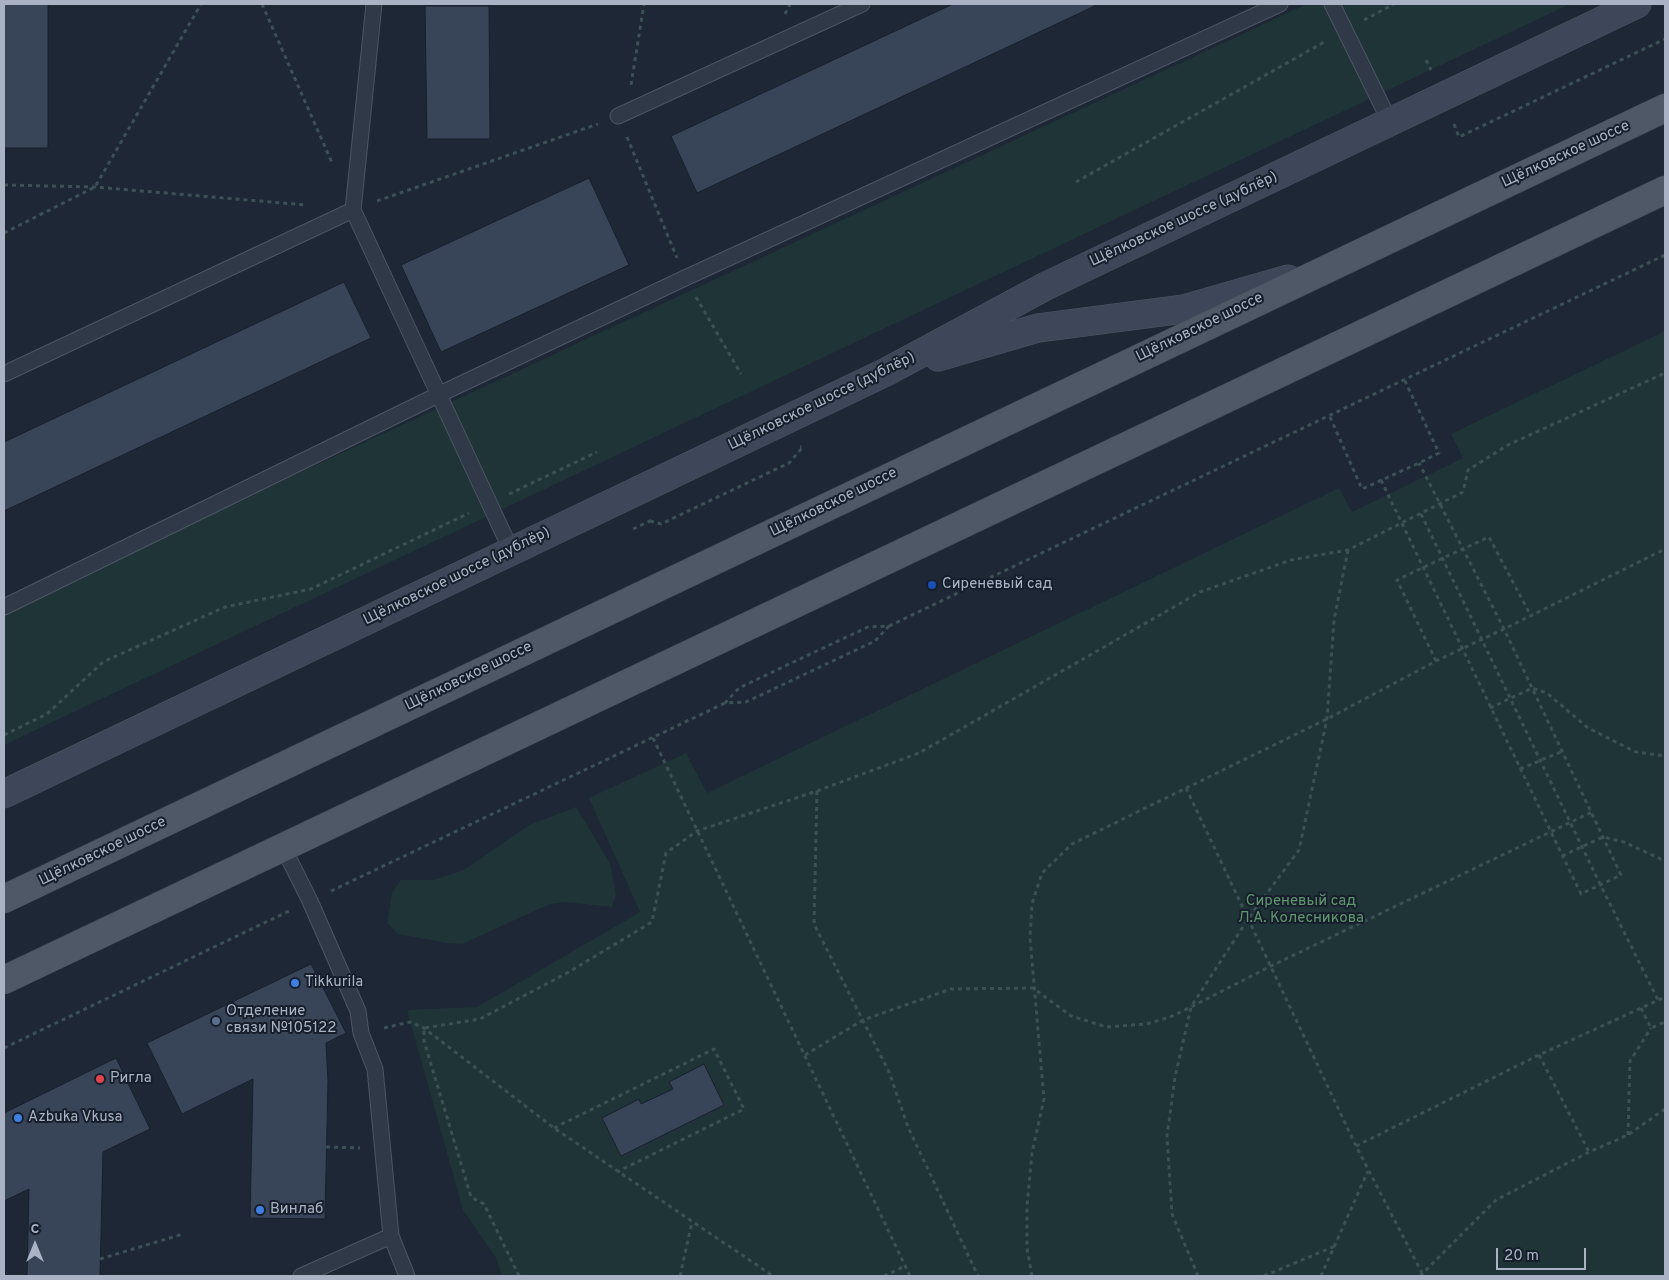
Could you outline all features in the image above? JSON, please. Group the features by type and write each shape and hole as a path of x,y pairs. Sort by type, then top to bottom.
{"main road":[{"name":"Щёлковское шоссе","path":"4,899 1665,108"},
{"path":"4,980 1665,190"}],"street":[{"name":"Щёлковское шоссе (дублёр)","path":"4,794 886,372 1046,286 1637,4"},
{"path":"886,372 1038,328 1184,309 1324,269"}],"lane":[{"path":"374,4 353,210 512,550"},
{"path":"618,116 862,4"},
{"path":"4,607 440,394 685,278 1280,4"},
{"path":"1332,4 1390,122"},
{"path":"4,374 353,210"},
{"path":"284,847 358,1011 361,1033 375,1069 391,1236 407,1276"},
{"path":"301,1276 391,1236"}],"path":[{"path":"4,233 95,187 201,4"},
{"path":"262,4 353,210"},
{"path":"644,4 632,81 618,116 685,278 741,374"},
{"path":"1076,182 1394,4"},
{"path":"1426,60 1460,137 1665,38"},
{"path":"4,185 95,187 353,210 618,116"},
{"path":"725,703 746,702 875,641 888,626 1330,417 1665,255"},
{"path":"424,1028 480,1019 566,973 652,922 666,852 697,832 817,791 919,753 1200,592 1291,560 1348,550 1463,492 1468,470 1508,445 1665,373"},
{"path":"1330,417 1362,489 1419,463 1439,453 1405,380"},
{"path":"4,735 47,714 103,662 225,606 311,589 597,452"},
{"path":"650,521 660,524 790,463"},
{"path":"1381,480 1580,894 1622,875 1504,629 1419,463"},
{"path":"1420,514 1658,1000"},
{"path":"1436,661 1397,580 1442,558 1488,537 1531,616"},
{"path":"1032,1276 1027,1248 1027,1206 1032,1153 1044,1099 1030,938 1032,904 1042,873 1072,844 1327,719 1436,661 1665,549"},
{"path":"1198,1276 1172,1214 1167,1136 1175,1077 1191,1007 1248,919 1299,850 1327,719 1334,620 1348,550"},
{"path":"4,1048 725,703 739,688 868,626 888,626"},
{"path":"1490,708 1532,688 1547,693 1588,728 1636,752 1665,756"},
{"path":"653,738 910,1276"},
{"path":"1520,769 1563,751"},
{"path":"1186,788 1356,1146 1421,1275 1496,1200 1589,1152 1628,1135 1665,1109"},
{"path":"817,791 814,924 888,1072 908,1127 978,1276"},
{"path":"805,1055 863,1020 952,989 1033,988 1071,1016 1107,1027 1146,1024 1170,1017 1271,966 1592,812"},
{"path":"1562,856 1603,837 1624,842 1665,862"},
{"path":"1356,1146 1539,1056 1665,997"},
{"path":"1642,1008 1651,1028"},
{"path":"410,1022 424,1028 554,1128 773,1276"},
{"path":"1628,1135 1630,1062 1651,1028 1665,1022"},
{"path":"424,1028 424,1042 471,1197 484,1204 519,1276"},
{"path":"554,1128 714,1050 744,1109 617,1172"},
{"path":"1539,1056 1589,1152"},
{"path":"326,1147 383,1149"},
{"path":"1321,1276 1369,1170"},
{"path":"680,1276 692,1222"},
{"path":"100,1259 183,1234"},
{"path":"1264,1276 1335,1246"},
{"path":"884,1276 906,1266"}],"green space":[{"path":"1307,4 1570,4 4,745 4,610"},
{"name":"Сиреневый сад Л.А. Колесникова","path":"1665,331 1665,1276 502,1276 496,1258 463,1210 407,1010 477,1007 640,912 589,798 686,753 707,793 1339,488 1352,512 1463,458 1451,434"},
{"path":"576,807 610,863 616,894 612,907 565,902 550,904 462,944 398,934 387,923 392,893 401,880 433,880 464,870 529,825"}],"building":[{"path":"4,4 48,4 48,148 4,148"},
{"path":"953,4 1099,4 697,193 671,136"},
{"path":"425,6 489,6 490,139 427,139"},
{"path":"589,178 629,265 441,352 401,265"},
{"path":"344,282 371,338 4,511 4,442"},
{"path":"311,964 346,1033 326,1043 328,1081 325,1219 250,1218 253,1079 182,1114 147,1043"},
{"path":"116,1058 150,1129 103,1152 100,1276 27,1276 29,1189 4,1201 4,1113"},
{"path":"704,1064 724,1105 621,1156 602,1118 639,1099 641,1104 673,1089 669,1082"}],"place":[{"name":"Сиреневый сад","path":"932,585"},
{"name":"Tikkurila","path":"295,983"},
{"name":"Отделение связи №105122","path":"216,1021"},
{"name":"Ригла","path":"100,1079"},
{"name":"Azbuka Vkusa","path":"18,1118"},
{"name":"Винлаб","path":"260,1210"}]}
